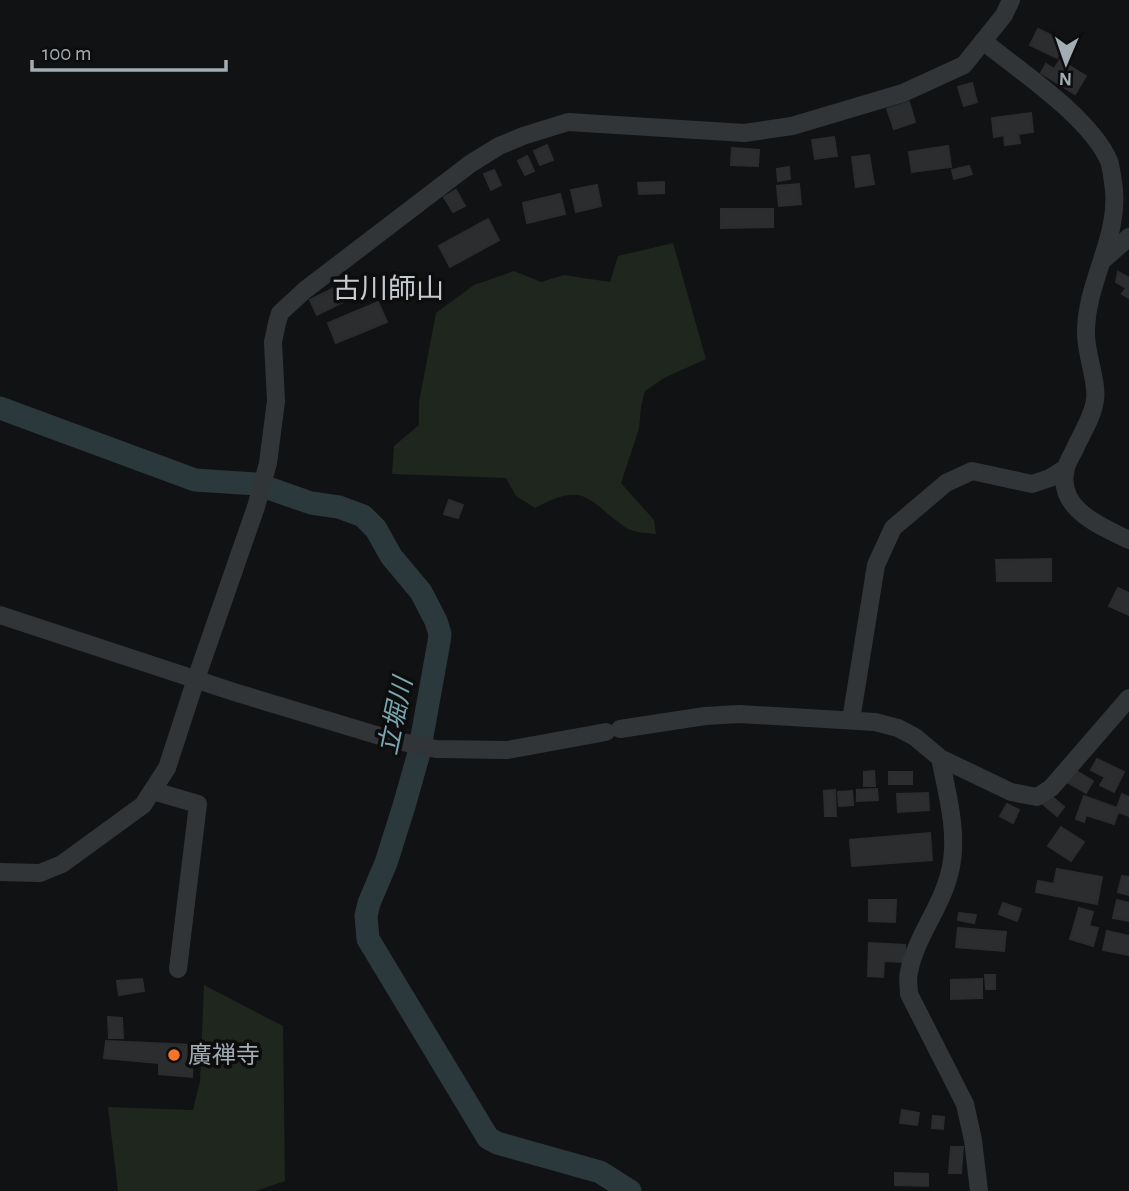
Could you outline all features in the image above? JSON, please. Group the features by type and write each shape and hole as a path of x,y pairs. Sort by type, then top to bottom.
{"street":[{"path":"0,872 40,873 62,864 143,805 167,768 257,507 268,463 276,401 273,342 277,323 281,313 304,290 470,164 499,146 523,136 568,122 745,132 792,126 903,93 964,65 1004,15 1011,0"},
{"path":"983,41 1091,132 1110,162 1114,190 1113,219 1089,304 1086,333 1096,398 1088,423 1066,468 1064,487 1073,506 1092,522 1129,540"},
{"path":"1102,261 1129,237"},
{"path":"851,720 876,565 893,528 946,483 972,471 1032,484 1050,478 1066,468"},
{"path":"0,615 393,740 436,749 508,750 716,715 851,720 898,728 915,737 940,758 1011,792 1037,797 1051,788 1129,698"},
{"path":"940,758 950,805 953,839 951,870 938,908 916,950 908,974 909,994 965,1104 973,1140 979,1191"},
{"path":"153,791 198,804 178,969"}],"shaded area":[{"path":"673,243 706,359 664,378 645,391 639,429 621,483 654,520 656,534 628,529 595,503 577,495 566,495 535,508 516,496 506,478 392,474 394,446 419,425 419,402 436,313 474,285 514,271 541,282 564,275 610,282 618,256"},
{"path":"204,985 283,1026 285,1181 256,1191 118,1191 108,1107 193,1110 200,1081"}],"building":[{"path":"1038,29 1065,42 1057,58 1030,45"},
{"path":"1060,60 1086,76 1075,94 1041,73 1046,64 1054,69"},
{"path":"972,83 977,102 964,106 958,87"},
{"path":"909,102 915,122 894,129 887,109"},
{"path":"1031,113 1033,132 1018,134 1020,143 1005,145 1004,135 994,137 992,118"},
{"path":"834,137 837,156 815,159 812,140"},
{"path":"547,145 553,160 540,165 534,151"},
{"path":"948,146 951,167 912,172 909,152"},
{"path":"732,148 759,150 758,166 731,165"},
{"path":"869,155 874,184 856,187 852,157"},
{"path":"527,156 534,171 525,175 518,161"},
{"path":"969,166 972,174 954,179 952,170"},
{"path":"789,167 790,179 778,181 777,169"},
{"path":"494,170 501,185 491,190 484,174"},
{"path":"664,182 664,193 639,194 638,183"},
{"path":"799,184 801,204 779,206 777,186"},
{"path":"597,185 601,206 576,212 571,190"},
{"path":"456,190 465,206 453,212 444,197"},
{"path":"560,194 565,214 527,223 523,203"},
{"path":"721,209 773,209 773,227 721,228"},
{"path":"488,219 499,240 450,267 439,246"},
{"path":"1118,272 1129,278 1129,298 1122,294 1126,288 1116,282"},
{"path":"342,284 349,299 317,315 310,300"},
{"path":"378,302 387,322 336,343 328,323"},
{"path":"449,500 463,505 458,518 444,514"},
{"path":"1051,559 1051,581 997,581 996,560"},
{"path":"1118,588 1129,593 1129,615 1109,606"},
{"path":"1097,759 1124,772 1114,792 1100,785 1105,777 1091,770"},
{"path":"1073,769 1093,781 1086,793 1065,781"},
{"path":"874,771 875,786 864,786 864,772"},
{"path":"889,772 912,772 912,784 889,784"},
{"path":"877,789 878,800 857,801 857,790"},
{"path":"835,790 836,816 825,816 824,791"},
{"path":"852,791 853,805 839,806 838,792"},
{"path":"928,793 929,810 898,812 897,794"},
{"path":"1122,794 1129,797 1129,816 1118,812 1114,824 1086,815 1084,822 1076,819 1084,796 1117,808"},
{"path":"1050,795 1064,807 1057,816 1043,804"},
{"path":"1007,804 1019,810 1013,823 1000,816"},
{"path":"1061,827 1084,842 1071,861 1048,846"},
{"path":"930,833 932,860 852,866 850,840"},
{"path":"1057,869 1102,877 1097,904 1036,892 1038,881 1054,884"},
{"path":"1122,876 1129,877 1129,895 1118,892"},
{"path":"869,900 896,900 895,922 869,921"},
{"path":"1117,900 1129,903 1129,921 1113,918"},
{"path":"1003,903 1021,909 1017,921 999,914"},
{"path":"1079,908 1093,912 1089,926 1098,928 1093,946 1070,939"},
{"path":"959,913 976,915 974,923 958,920"},
{"path":"958,928 1006,932 1004,951 956,947"},
{"path":"1107,931 1129,936 1129,955 1103,950"},
{"path":"869,943 905,945 905,962 884,961 883,977 868,976"},
{"path":"985,975 995,975 995,989 986,989"},
{"path":"142,979 144,991 119,995 117,981"},
{"path":"982,979 982,998 951,999 951,980"},
{"path":"108,1017 122,1018 123,1038 109,1038"},
{"path":"106,1041 193,1045 192,1077 159,1074 159,1063 104,1058"},
{"path":"902,1110 919,1113 917,1125 900,1123"},
{"path":"933,1116 944,1117 943,1129 932,1128"},
{"path":"951,1147 963,1147 961,1173 949,1173"},
{"path":"895,1173 928,1174 928,1186 895,1185"}],"waterway":[{"name":"立堀川","path":"0,408 195,480 257,484 311,503 339,507 363,516 376,529 391,556 421,592 440,634 419,753 386,863 369,903 366,916 368,939 488,1138 497,1143 600,1172 630,1191"}],"place":[{"name":"廣禅寺","path":"174,1055"}],"district":[{"name":"古川師山","path":"388,288"}]}
